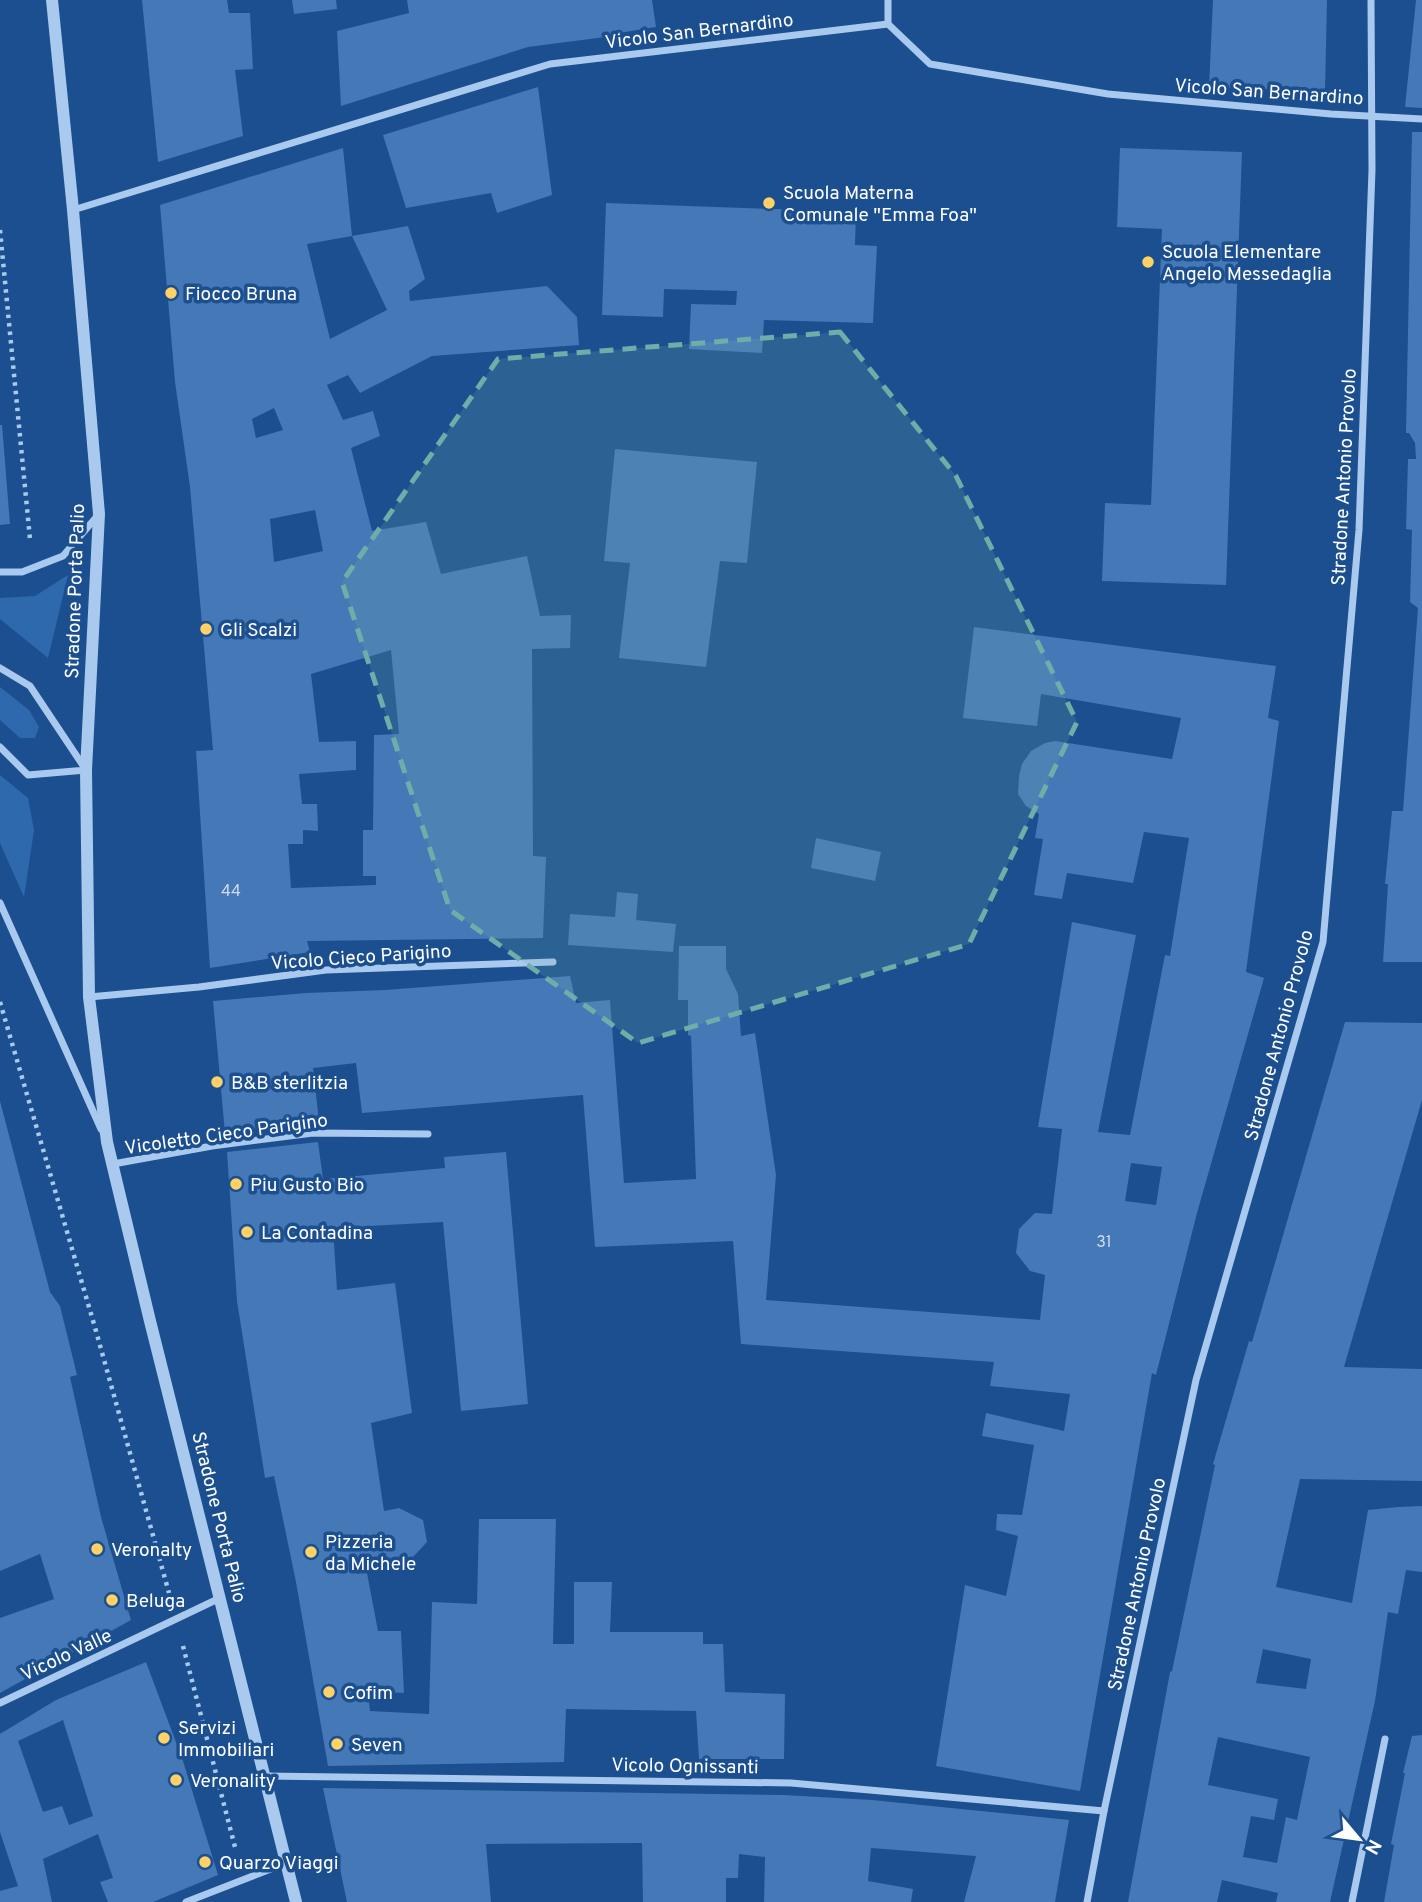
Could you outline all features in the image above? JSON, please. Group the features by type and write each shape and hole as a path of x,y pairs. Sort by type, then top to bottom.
{"street":[{"name":"Stradone Porta Palio","path":"52,0 99,514 86,769 89,997 107,1142 296,1902"},
{"path":"888,0 888,24"},
{"name":"Stradone Antonio Provolo","path":"1087,1902 1196,1380 1323,942 1359,530 1373,115 1371,0"},
{"name":"Vicolo San Bernardino","path":"73,210 550,64 888,24 930,64 1108,94 1331,114 1422,119"},
{"path":"0,572 22,572 63,555 99,514"},
{"path":"0,668 30,686 86,769 28,775 0,747"},
{"name":"Stradone Porta Palio","path":"0,903 107,1142"},
{"name":"Vicolo Cieco Parigino","path":"89,997 200,987 326,970 553,962"},
{"name":"Vicoletto Cieco Parigino","path":"113,1164 212,1146 313,1133 428,1134"},
{"name":"Vicolo Valle","path":"0,1703 221,1598"},
{"path":"1352,1902 1385,1739"},
{"name":"Vicolo Ognissanti","path":"264,1776 791,1783 1104,1811"},
{"path":"186,1902 286,1863"}],"path":[{"path":"0,230 30,544"},
{"path":"0,1002 96,1331 176,1619 244,1880"}],"highlighted area":[{"path":"840,332 956,476 1077,722 969,944 638,1043 450,910 342,582 498,359"}],"shaded area":[{"path":"68,575 48,658 0,619 0,598 35,596"},
{"path":"0,687 29,710 39,727 35,738 20,738 0,720"},
{"path":"0,775 28,798 34,830 24,897 0,843"}],"building":[{"path":"142,0 227,0 229,13 250,13 253,69 235,70 243,136 158,162"},
{"path":"292,0 336,0 337,9 294,14"},
{"path":"407,0 652,0 656,27 613,36 528,47 341,106 337,31 409,13"},
{"path":"1213,0 1327,0 1325,91 1209,87"},
{"path":"1416,0 1422,0 1422,108 1405,107"},
{"path":"538,87 552,195 497,213 491,193 406,208 383,135"},
{"path":"1412,132 1422,132 1422,962 1383,962 1388,884 1385,884 1392,811 1403,811 1418,608 1410,602 1412,530 1406,529 1408,459 1416,459 1415,443 1409,433 1406,433"},
{"path":"343,148 352,236 408,226 425,279 409,291 410,301 547,286 577,317 579,345 432,356 360,393 348,375 327,385 343,420 373,411 380,436 351,448 372,531 426,522 441,574 527,556 540,616 571,615 570,648 532,649 533,856 546,857 543,938 307,941 310,952 210,968 196,751 213,750 190,487 175,382 160,205","holes":["352,236 387,310 330,339 307,244","274,408 283,430 256,438 252,419","315,510 323,551 274,562 270,519","391,650 399,734 374,735 373,830 363,830 363,876 376,876 376,885 291,888 288,844 303,844 303,830 318,831 317,804 302,804 299,774 356,770 356,741 319,742 311,674"]},
{"path":"1120,148 1242,152 1226,585 1102,581 1105,503 1151,505 1162,229 1117,227"},
{"path":"606,203 856,212 855,245 877,246 873,323 764,320 762,353 689,349 691,304 736,305 737,291 664,289 663,317 602,315"},
{"path":"0,425 10,524 0,525"},
{"path":"615,449 757,462 747,563 720,561 706,667 619,658 630,563 604,561"},
{"path":"974,627 1276,666 1268,718 1279,721 1246,972 1264,978 1197,1213 1156,1375 1152,1373 1080,1791 936,1766 965,1585 1006,1596 1018,1536 996,1530 997,1514 1022,1515 1034,1445 982,1436 986,1413 1064,1431 1070,1394 990,1386 994,1362 741,1344 733,1241 595,1247 583,1095 362,1113 356,1063 313,1068 319,1121 225,1133 213,1001 570,976 576,1003 610,1000 624,1183 696,1179 691,1036 688,1035 688,1000 678,1000 679,946 726,946 726,969 738,994 741,1036 755,1033 776,1175 766,1300 1040,1320 1045,1275 1030,1271 1016,1253 1019,1229 1035,1213 1052,1214 1062,1129 1038,1127 1072,922 1136,935 1098,1132 1130,1135 1165,955 1170,956 1189,838 1144,832 1133,883 1067,873 1062,899 1034,895 1043,839 1035,838 1039,814 1026,806 1018,794 1019,776 1022,764 1031,751 1055,741 1172,759 1181,718 1041,694 1037,726 963,718","holes":["1131,1163 1162,1167 1156,1205 1125,1201"]},
{"path":"816,838 881,852 875,881 811,868"},
{"path":"617,892 638,894 636,920 676,924 673,952 568,945 570,914 615,917"},
{"path":"1345,1022 1422,1023 1422,1100 1344,1367 1422,1369 1422,1481 1300,1479 1276,1587 1352,1603 1368,1510 1422,1506 1422,1572 1406,1570 1398,1614 1388,1612 1375,1701 1330,1902 1276,1902 1278,1893 1222,1880 1217,1902 1128,1902 1170,1672 1215,1465 1213,1464 1249,1341 1252,1342","holes":["1263,1649 1311,1659 1306,1689 1256,1683","1218,1737 1310,1757 1297,1820 1286,1817 1277,1863 1243,1857 1251,1816 1274,1820 1278,1799 1208,1785"]},
{"path":"0,1101 50,1292 60,1306 77,1375 70,1377 101,1517 131,1620 0,1693 0,1618 54,1599 40,1554 0,1571"},
{"path":"318,1142 323,1179 445,1168 444,1157 506,1152 528,1404 461,1411 443,1222 333,1228 337,1290 395,1283 412,1413 371,1423 384,1511 399,1508 423,1520 427,1542 413,1557 393,1560 394,1568 367,1573 378,1631 401,1631 404,1693 368,1691 370,1711 429,1714 432,1602 477,1604 479,1519 556,1519 553,1644 574,1644 574,1582 612,1582 610,1632 703,1632 703,1644 723,1644 725,1692 785,1694 784,1759 699,1759 696,1711 566,1709 564,1762 328,1766 296,1582 274,1476 265,1478 237,1301 227,1152"},
{"path":"146,1662 183,1761 218,1875 153,1902 108,1902 100,1882 113,1878 98,1834 43,1859 52,1902 0,1902 0,1891 18,1886 0,1832 0,1734 56,1700","holes":["63,1720 93,1816 69,1825 62,1806 43,1812 18,1741"]},
{"path":"1422,1735 1422,1902 1384,1902 1403,1773 1412,1736"},
{"path":"323,1788 784,1795 872,1800 1069,1820 1055,1902 964,1902 976,1856 871,1848 868,1881 913,1889 911,1902 764,1902 765,1857 739,1854 738,1878 726,1878 726,1902 643,1902 642,1843 486,1844 491,1902 347,1902"}],"place":[{"name":"Scuola Materna Comunale \"Emma Foa\"","path":"769,203"},
{"name":"Scuola Elementare Angelo Messedaglia","path":"1148,262"},
{"name":"Fiocco Bruna","path":"171,293"},
{"name":"Gli Scalzi","path":"206,629"},
{"name":"B&B sterlitzia","path":"217,1082"},
{"name":"Piu Gusto Bio","path":"236,1184"},
{"name":"La Contadina","path":"247,1232"},
{"name":"Veronalty","path":"97,1549"},
{"name":"Pizzeria da Michele","path":"311,1552"},
{"name":"Beluga","path":"112,1600"},
{"name":"Cofim","path":"329,1692"},
{"name":"Servizi Immobiliari","path":"164,1738"},
{"name":"Seven","path":"337,1744"},
{"name":"Veronality","path":"176,1780"},
{"name":"Quarzo Viaggi","path":"205,1862"}]}
